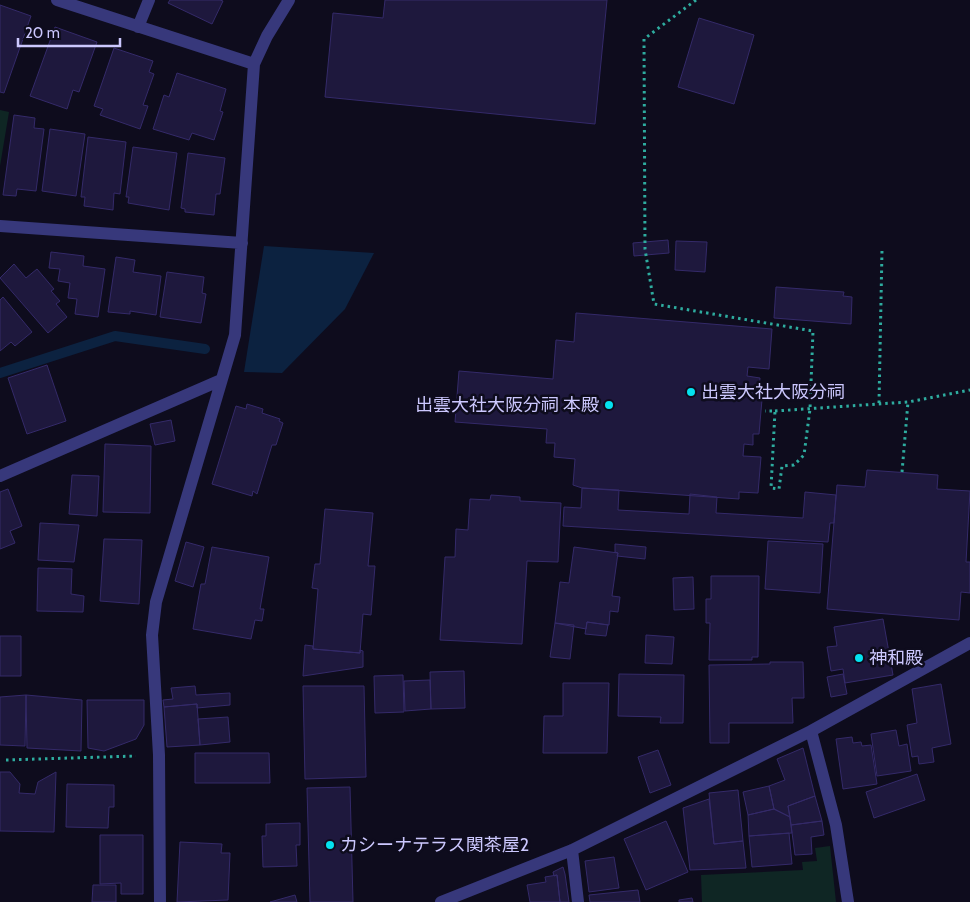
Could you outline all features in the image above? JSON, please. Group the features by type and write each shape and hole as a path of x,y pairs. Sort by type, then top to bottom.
{"street":[{"path":"58,0 254,64"},
{"path":"138,27 149,0"},
{"path":"160,902 159,755 152,635 156,602 235,335 254,64 267,36 289,0"},
{"path":"1,227 242,244"},
{"path":"0,476 221,380"},
{"path":"441,902 572,850 811,731 970,643"},
{"path":"811,731 836,825 848,902"},
{"path":"572,850 578,902"}],"path":[{"path":"696,0 644,39 645,249 654,304 813,331 810,409 804,455 794,465 782,466 779,489 771,488 775,411"},
{"path":"879,403 882,250"},
{"path":"764,411 908,402 970,390"},
{"path":"902,472 908,402"},
{"path":"6,760 159,755"}],"green space":[{"path":"0,110 9,112 0,166"},
{"path":"830,846 836,902 702,902 701,875 803,870 802,862 817,861 815,848"}],"water":[{"path":"264,246 374,253 345,309 282,373 244,372"}],"building":[{"path":"170,0 223,1 212,24 168,3"},
{"path":"385,0 607,0 595,124 325,97 333,13 383,18"},
{"path":"0,5 31,16 4,93 0,92"},
{"path":"699,18 754,35 734,104 678,87"},
{"path":"55,27 97,42 79,92 73,90 67,109 30,96"},
{"path":"114,48 153,61 149,72 154,74 143,105 148,106 140,129 100,115 103,109 94,106"},
{"path":"177,73 226,89 220,111 223,112 214,140 192,133 189,140 153,129 164,95 169,97"},
{"path":"14,115 35,118 34,128 44,129 36,191 17,189 16,196 3,195"},
{"path":"50,129 85,134 76,196 42,191"},
{"path":"88,137 126,142 120,194 114,193 113,210 84,206 85,197 81,197"},
{"path":"133,147 177,153 169,210 128,203 129,197 126,197"},
{"path":"188,153 225,158 220,194 216,194 214,215 185,212 185,209 181,208"},
{"path":"668,240 669,253 634,256 633,243"},
{"path":"676,241 707,242 705,272 675,270"},
{"path":"51,252 84,256 83,266 105,269 98,317 75,314 77,299 68,298 70,283 58,281 60,269 49,268"},
{"path":"116,257 135,260 133,272 161,276 156,315 130,311 130,314 108,312"},
{"path":"14,264 26,278 37,269 54,289 51,291 60,301 56,304 67,317 48,333 0,278"},
{"path":"167,272 204,277 202,293 206,294 201,323 160,317"},
{"path":"776,287 844,292 843,296 852,297 851,324 774,318"},
{"path":"3,297 32,332 15,346 11,342 0,351 0,300"},
{"name":"出雲大社大阪分祠 本殿","path":"576,313 772,329 769,369 748,367 747,376 760,378 759,388 763,388 759,434 753,434 753,445 744,444 743,456 761,457 758,493 739,492 739,499 582,488 573,485 575,459 554,457 555,443 546,443 547,429 455,422 459,371 553,379 556,340 574,342"},
{"path":"47,365 66,421 27,434 8,378"},
{"path":"247,404 263,409 262,413 280,419 279,421 283,423 276,445 272,445 257,494 253,491 252,496 212,484 236,406 246,409"},
{"path":"171,420 175,441 155,445 150,424"},
{"path":"105,444 151,446 150,513 103,512"},
{"path":"867,470 938,475 937,489 970,491 966,562 970,562 970,593 961,592 959,620 827,609 837,485 865,487"},
{"path":"72,475 99,476 97,516 69,514"},
{"path":"582,488 619,490 618,510 689,514 690,494 717,497 716,513 803,518 805,492 836,495 834,523 830,523 828,542 563,526 564,507 581,508"},
{"path":"8,489 22,526 10,531 15,543 0,549 0,492"},
{"path":"491,495 520,497 520,501 561,503 558,562 527,561 522,644 440,640 445,557 455,557 456,529 468,530 470,499 490,500"},
{"path":"325,509 373,513 368,566 375,566 371,615 363,614 360,653 313,649 318,589 312,588 315,564 320,564"},
{"path":"40,523 79,525 74,562 38,560"},
{"path":"104,539 142,540 139,604 100,601"},
{"path":"768,541 823,544 820,593 765,589"},
{"path":"186,542 204,547 193,587 175,581"},
{"path":"615,544 646,547 645,559 617,556"},
{"path":"212,547 269,557 260,609 264,609 262,621 255,620 251,639 193,629 201,584 205,584"},
{"path":"574,547 618,553 612,596 620,597 618,612 610,611 609,625 587,622 586,629 555,623 560,582 569,583"},
{"path":"38,568 72,569 71,594 84,596 83,612 37,611"},
{"path":"711,576 759,576 758,657 752,657 752,660 709,660 710,623 706,623 706,599 711,599"},
{"path":"693,577 694,609 674,610 673,578"},
{"name":"神和殿","path":"883,619 893,675 845,683 843,669 831,671 827,647 837,646 834,627"},
{"path":"587,622 608,625 606,636 585,634"},
{"path":"555,623 574,625 570,659 550,657"},
{"path":"646,635 674,637 672,664 645,663"},
{"path":"0,636 21,636 21,676 0,676"},
{"path":"305,645 313,646 313,649 360,653 360,650 363,651 363,667 303,676"},
{"path":"770,662 803,662 804,698 792,698 793,723 729,723 729,743 710,743 709,665 770,664"},
{"path":"464,671 465,708 431,709 430,672"},
{"path":"619,674 684,675 683,723 660,723 661,717 618,716"},
{"path":"843,674 847,694 831,697 827,677"},
{"path":"403,675 404,712 375,713 374,676"},
{"path":"430,680 431,709 405,711 404,681"},
{"path":"563,683 609,683 607,753 543,753 544,716 563,716"},
{"path":"941,684 951,744 932,748 934,762 919,764 918,756 912,757 907,725 917,723 912,689"},
{"path":"195,686 196,695 230,693 230,705 197,708 197,704 164,707 163,700 173,699 171,688"},
{"path":"303,686 364,686 366,777 305,779"},
{"path":"26,695 82,700 81,751 27,748"},
{"path":"26,695 25,746 0,745 0,697"},
{"path":"87,700 144,700 144,725 136,739 104,751 88,748"},
{"path":"197,704 200,745 167,747 164,707"},
{"path":"228,717 230,742 200,745 198,719"},
{"path":"896,730 899,746 907,744 911,771 877,776 871,734"},
{"path":"852,737 853,743 861,742 862,746 871,745 877,784 843,789 836,739"},
{"path":"803,748 815,796 788,806 790,817 774,809 769,786 785,780 777,759"},
{"path":"658,750 671,785 650,793 638,757"},
{"path":"195,753 269,753 270,783 195,783"},
{"path":"0,772 10,772 20,784 19,793 35,794 38,782 56,772 54,832 0,831"},
{"path":"917,774 925,800 874,818 866,792"},
{"path":"67,784 114,785 114,807 109,807 108,828 66,827"},
{"path":"769,786 774,809 748,815 743,792"},
{"name":"カシーナテラス関茶屋2","path":"350,787 353,902 310,902 307,788"},
{"path":"738,790 743,841 714,844 709,793"},
{"path":"815,796 822,821 791,825 788,806"},
{"path":"709,799 714,844 743,841 746,868 690,870 683,808"},
{"path":"774,809 790,817 792,833 749,836 748,815"},
{"path":"666,821 688,872 646,890 624,839"},
{"path":"822,821 824,835 811,837 812,854 795,855 791,825"},
{"path":"300,823 300,845 296,845 297,866 263,867 262,836 266,836 266,824"},
{"path":"789,833 792,864 752,867 749,836"},
{"path":"100,835 143,835 143,894 121,894 121,883 100,884"},
{"path":"180,842 222,844 221,853 230,853 228,900 177,902"},
{"path":"614,857 619,888 589,892 585,861"},
{"path":"563,867 569,902 560,902 557,875 554,876 553,872"},
{"path":"557,875 560,902 530,902 527,885 546,882 545,877"},
{"path":"93,885 116,885 116,902 92,902"},
{"path":"638,890 640,902 590,902 589,895"},
{"path":"295,895 297,902 270,902"},
{"path":"692,898 693,902 679,902 679,900"}],"waterway":[{"path":"0,373 115,336 205,349"}],"place":[{"name":"出雲大社大阪分祠","path":"691,392"},
{"name":"出雲大社大阪分祠 本殿","path":"609,405"},
{"name":"神和殿","path":"859,658"},
{"name":"カシーナテラス関茶屋2","path":"330,845"}]}
